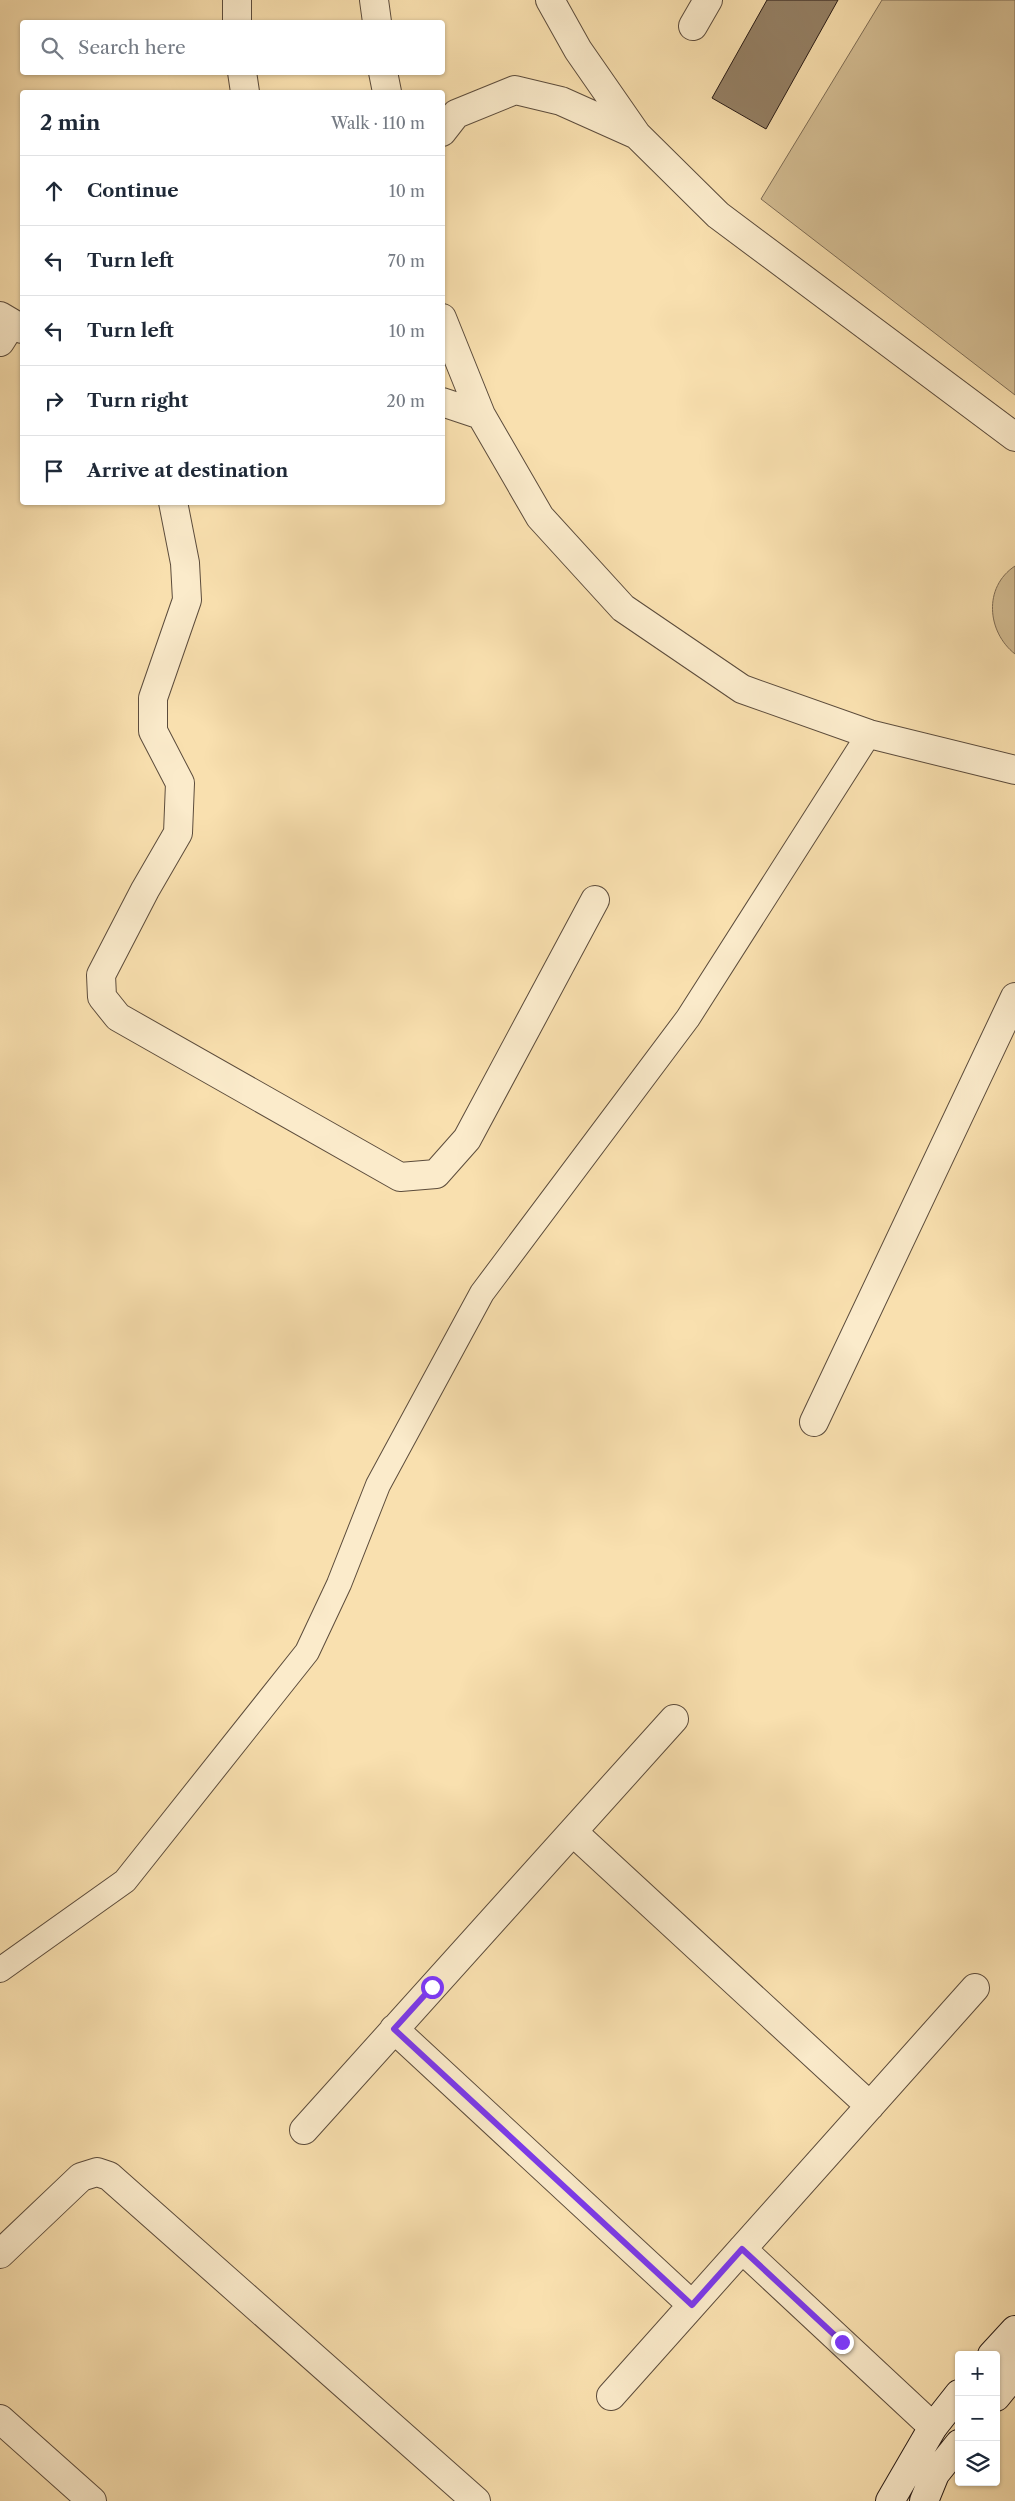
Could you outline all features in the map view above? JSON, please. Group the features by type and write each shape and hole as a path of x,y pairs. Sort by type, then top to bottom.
{"street":[{"path":"237,0 237,20"},
{"path":"374,0 376,20"},
{"path":"550,0 578,50 637,134 718,215 1015,438"},
{"path":"693,26 708,0"},
{"path":"242,75 245,90"},
{"path":"384,75 387,90"},
{"path":"445,128 456,114 515,90 561,101 637,134"},
{"path":"445,325 481,415 540,517 623,608 742,689 869,734 1015,770"},
{"path":"445,403 481,415"},
{"path":"174,505 185,563 187,600 153,698 153,731 180,783 178,833 145,890 101,975 102,997 118,1017 400,1177 436,1174 467,1139 595,900"},
{"path":"814,1422 1015,997"},
{"path":"304,2130 674,1720"},
{"path":"573,1832 870,2106"},
{"path":"611,2396 975,1988"},
{"path":"394,2029 692,2305"},
{"path":"0,2254 81,2177 97,2172 109,2176 476,2501"},
{"path":"742,2249 933,2427"},
{"path":"996,2351 1015,2330"},
{"path":"1000,2391 1008,2382 1015,2363"},
{"path":"890,2501 933,2427 957,2396"},
{"path":"0,2419 92,2501"},
{"path":"924,2501 935,2474 955,2449"}],"lane":[{"path":"0,1970 125,1882 307,1652 339,1584 378,1485 482,1293 688,1018 869,734"}],"shaded area":[{"path":"882,0 1015,0 1015,395 761,199"},
{"path":"1015,566 1015,654 999,634 992,610 998,586 1005,575"}],"building":[{"path":"767,0 838,0 766,129 712,98"}],"route":[{"path":"432,1987 394,2029 692,2305 742,2249 842,2342"}]}
